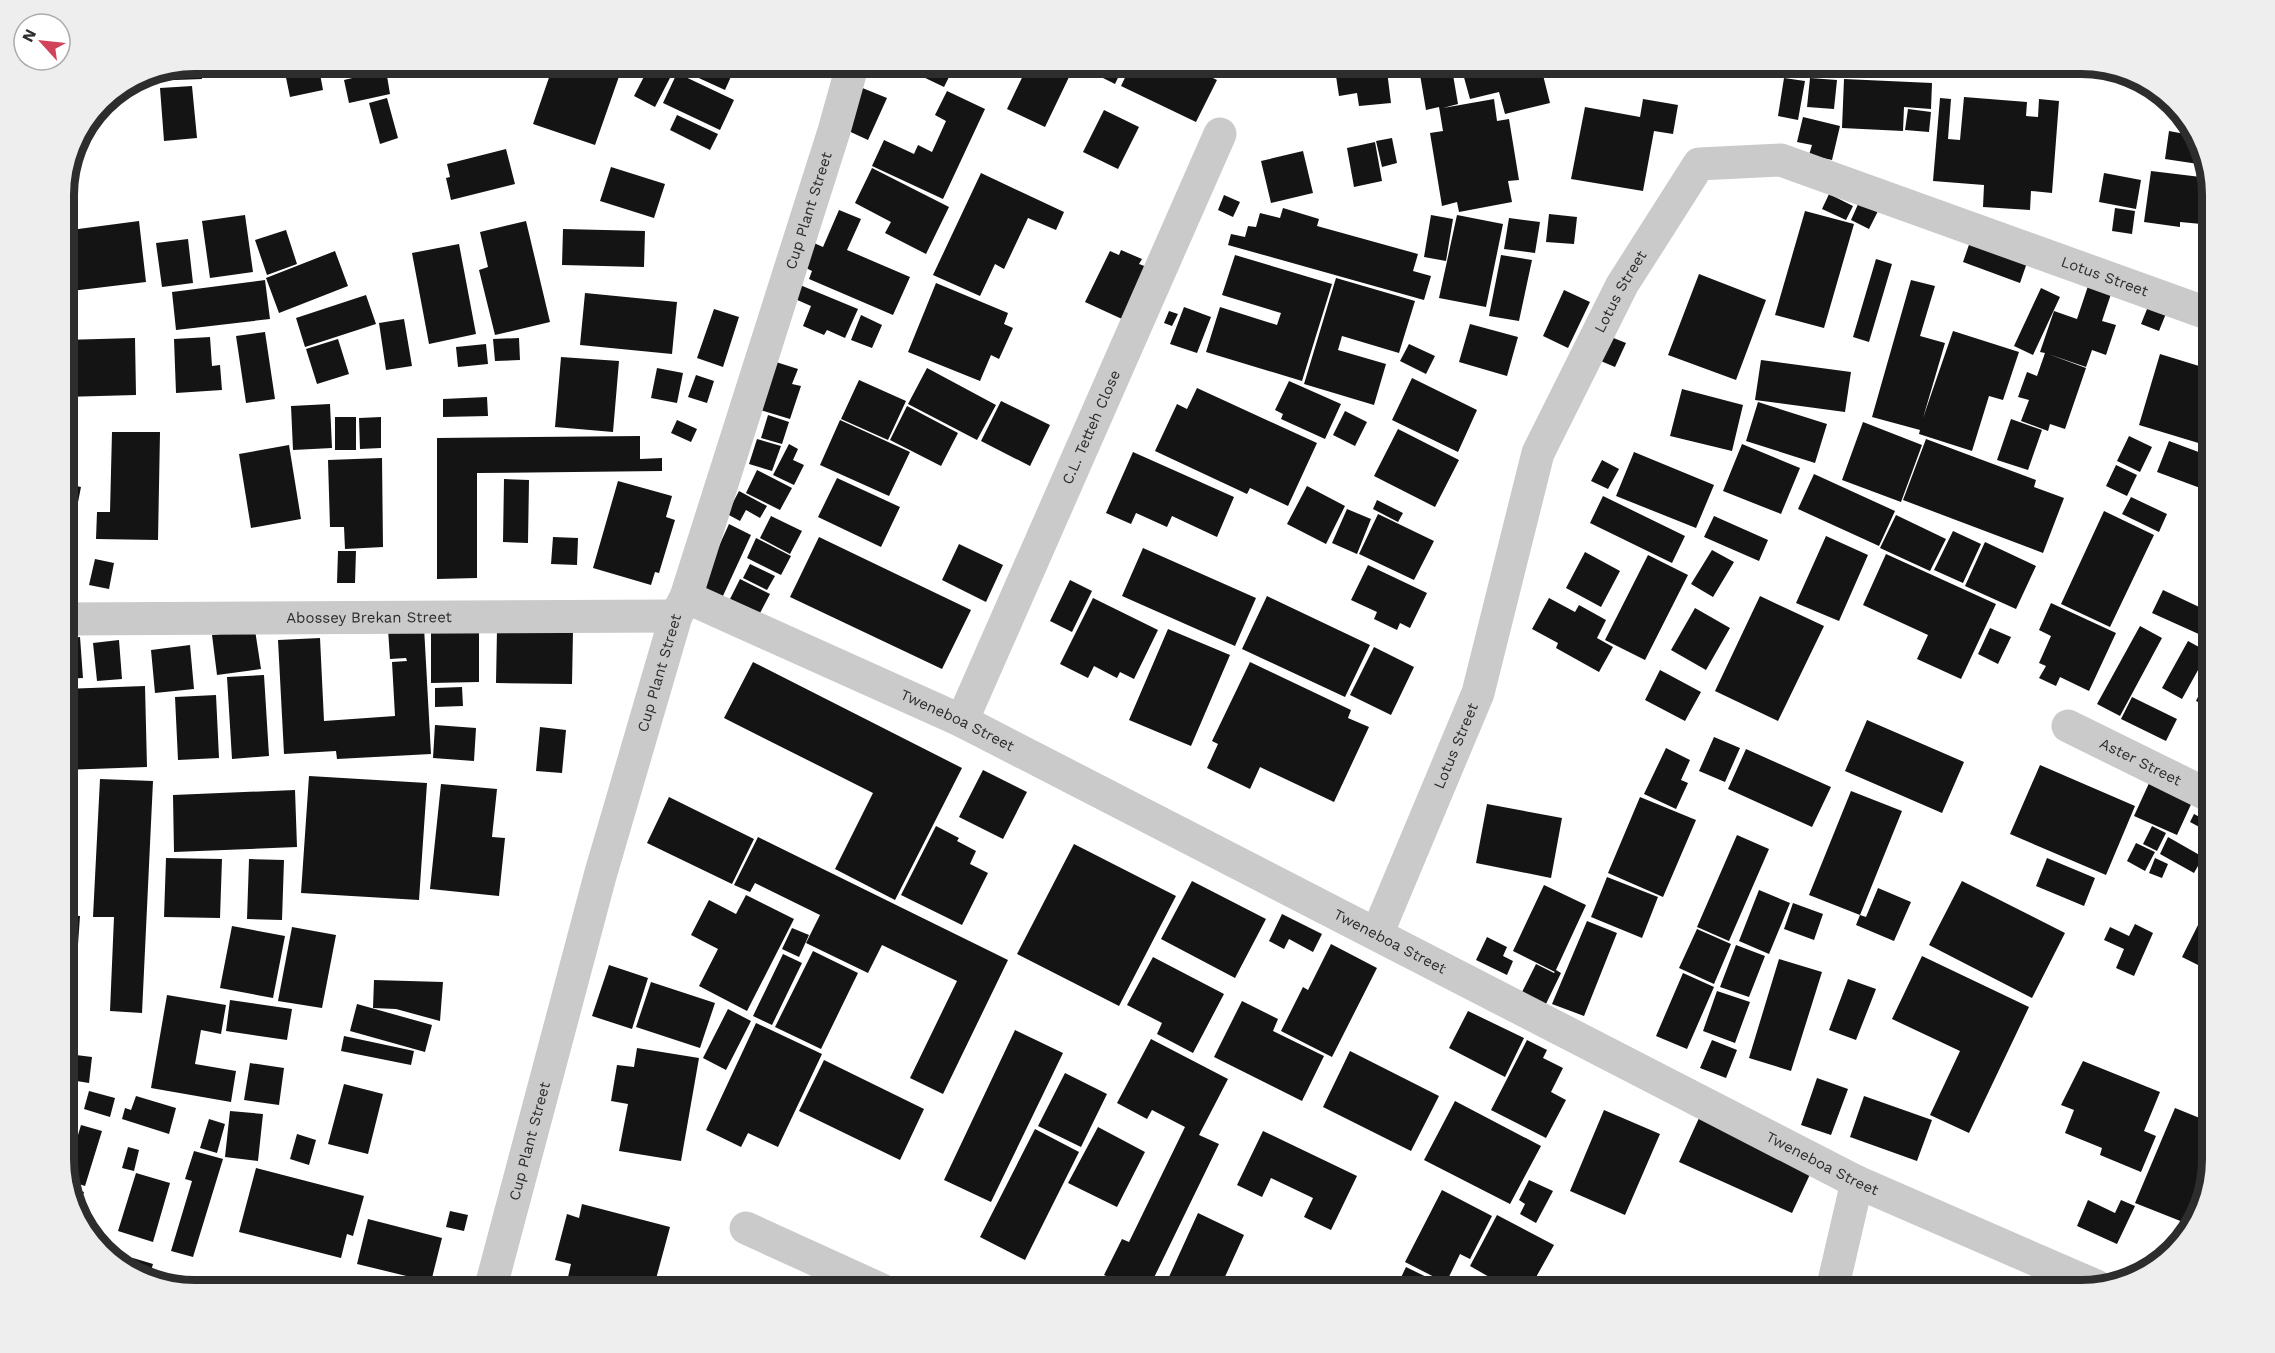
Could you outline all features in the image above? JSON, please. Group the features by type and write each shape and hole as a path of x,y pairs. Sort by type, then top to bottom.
{"street":[{"name":"Cup Plant Street","path":"493,1280 600,876 681,606 834,131 850,74"},
{"name":"C.L. Tetteh Close","path":"962,721 1220,134"},
{"name":"Lotus Street","path":"1377,934 1478,693 1538,453 1622,285 1699,164 1781,160 2201,311"},
{"name":"Abossey Brekan Street","path":"74,619 681,606"},
{"name":"Tweneboa Street","path":"681,606 962,721 1857,1182 2083,1280"},
{"name":"Aster Street","path":"2068,726 2202,792"},
{"path":"1834,1280 1857,1182"},
{"path":"746,1228 860,1280"}],"building":[{"path":"194,74 202,74 202,79 153,81"},
{"path":"285,74 320,74 323,90 290,97"},
{"path":"369,74 387,74 390,94 349,103 344,80"},
{"path":"550,74 620,74 595,145 533,124"},
{"path":"645,74 671,76 655,107 634,96"},
{"path":"677,74 734,100 720,130 663,103"},
{"path":"690,74 732,74 725,90"},
{"path":"917,74 950,74 944,87"},
{"path":"1024,74 1070,75 1045,127 1007,109"},
{"path":"1095,74 1120,74 1115,84"},
{"path":"1127,74 1205,74 1217,80 1196,122 1121,86"},
{"path":"1320,74 1387,74 1391,103 1359,106 1357,93 1339,96 1336,76 1320,78"},
{"path":"1420,74 1453,74 1458,104 1443,108 1494,99 1497,121 1509,119 1519,180 1508,181 1512,202 1459,212 1457,202 1442,206 1430,133 1443,131 1439,107 1426,110"},
{"path":"1463,74 1543,74 1550,103 1505,114 1499,92 1470,99"},
{"path":"1922,74 1922,76 1814,75"},
{"path":"1784,78 1805,81 1798,120 1778,116"},
{"path":"1810,78 1837,80 1834,109 1807,107"},
{"path":"1844,79 1932,83 1931,109 1904,107 1903,131 1842,128"},
{"path":"192,86 197,138 164,141 160,88"},
{"path":"860,87 887,98 868,140 842,128"},
{"path":"947,91 985,109 943,199 872,166 884,140 914,154 918,145 932,152 946,121 935,115"},
{"path":"1964,97 2027,102 2026,116 2038,117 2039,99 2059,101 2052,193 2031,191 2030,210 1983,207 1984,185 1933,181 1940,98 1951,99 1948,139 1960,140"},
{"path":"387,98 398,138 380,144 369,103"},
{"path":"1643,99 1678,105 1673,134 1654,131 1643,191 1571,179 1585,107 1640,117"},
{"path":"1908,109 1931,112 1929,132 1905,130"},
{"path":"1104,110 1139,127 1118,169 1083,152"},
{"path":"677,115 718,134 710,150 670,130"},
{"path":"1803,117 1840,126 1832,160 1809,155 1812,145 1797,142"},
{"path":"2169,131 2185,134 2197,164 2165,159"},
{"path":"1392,138 1397,163 1382,167 1376,141"},
{"path":"1375,142 1382,181 1354,187 1347,148"},
{"path":"506,149 515,184 451,200 446,178 450,177 447,164"},
{"path":"1303,151 1313,193 1271,203 1261,161"},
{"path":"611,167 665,184 654,218 600,201"},
{"path":"872,168 949,207 926,254 885,233 891,222 855,203"},
{"path":"2151,171 2200,177 2201,224 2180,222 2180,227 2144,222"},
{"path":"981,173 1064,212 1056,230 1028,218 1004,269 995,264 980,296 933,275"},
{"path":"2104,173 2141,180 2136,209 2099,202"},
{"path":"1829,194 1853,206 1846,220 1822,209"},
{"path":"1224,195 1240,202 1233,217 1218,210"},
{"path":"1859,202 1878,211 1869,229 1851,220"},
{"path":"1283,208 1319,219 1317,226 1418,254 1413,271 1431,276 1424,300 1228,245 1231,234 1245,237 1248,226 1256,227 1260,213 1280,218"},
{"path":"2115,208 2135,211 2132,234 2112,231"},
{"path":"839,210 861,219 847,250 910,277 893,315 809,279 812,271 804,267 814,243 823,247"},
{"path":"1805,211 1854,224 1824,328 1775,315"},
{"path":"1549,214 1577,217 1574,244 1546,242"},
{"path":"245,215 253,272 210,278 202,221"},
{"path":"1431,215 1453,219 1446,261 1424,257"},
{"path":"1457,215 1503,224 1486,307 1439,298"},
{"path":"1509,218 1540,222 1535,253 1504,249"},
{"path":"139,221 146,282 74,291 74,230"},
{"path":"526,221 550,322 495,335 479,270 488,267 480,232"},
{"path":"563,229 645,231 644,267 562,265"},
{"path":"286,230 297,264 267,275 255,240"},
{"path":"1973,233 2030,254 2020,283 1963,262"},
{"path":"188,239 193,283 162,287 156,243"},
{"path":"459,244 476,334 429,344 412,253"},
{"path":"1121,250 1142,259 1139,264 1147,267 1122,319 1085,302 1110,251 1119,255"},
{"path":"335,251 348,286 279,313 266,278"},
{"path":"1235,255 1332,284 1302,381 1206,352 1220,307 1277,325 1281,313 1222,295"},
{"path":"1501,255 1532,260 1519,321 1489,316"},
{"path":"1876,259 1892,264 1869,342 1853,337"},
{"path":"1699,274 1766,300 1736,380 1668,355"},
{"path":"1336,278 1415,301 1399,353 1342,336 1338,350 1386,364 1374,405 1304,384"},
{"path":"265,280 270,319 176,330 172,292"},
{"path":"1911,280 1935,286 1920,336 1945,343 1923,418 1953,331 2019,352 2003,400 1989,396 1972,451 1919,434 1920,430 1872,417"},
{"path":"936,283 1008,313 1004,324 1013,328 999,359 991,355 980,381 908,352"},
{"path":"800,285 858,309 845,338 827,330 824,335 803,326 811,306 795,299"},
{"path":"2088,286 2111,294 2102,321 2116,325 2106,355 2092,350 2086,367 2048,354 2086,368 2065,429 2050,424 2048,431 2021,421 2029,400 2018,397 2027,372 2037,376 2045,353 2040,352 2054,311 2077,319"},
{"path":"2041,288 2060,297 2033,355 2014,346"},
{"path":"1564,290 1590,302 1568,348 1543,336"},
{"path":"585,293 677,302 672,354 580,345"},
{"path":"366,295 376,324 305,347 296,318"},
{"path":"2149,304 2167,311 2159,331 2141,324"},
{"path":"1184,307 1211,317 1197,353 1170,344"},
{"path":"714,309 739,317 723,367 697,358"},
{"path":"1169,311 1178,314 1172,326 1164,323"},
{"path":"861,315 882,325 872,348 851,340"},
{"path":"404,319 412,366 386,370 379,323"},
{"path":"1470,324 1518,337 1507,376 1459,362"},
{"path":"265,332 275,399 246,403 236,336"},
{"path":"1606,335 1626,343 1615,367 1596,359"},
{"path":"210,337 212,366 220,365 222,390 176,393 174,339"},
{"path":"135,338 136,395 74,397 74,340"},
{"path":"519,338 520,360 495,361 493,339"},
{"path":"338,339 349,374 317,384 306,349"},
{"path":"486,344 488,364 458,367 456,347"},
{"path":"1409,344 1435,356 1426,374 1400,361"},
{"path":"2160,354 2201,367 2201,444 2139,425"},
{"path":"561,357 619,361 613,432 555,427"},
{"path":"1761,360 1851,372 1845,412 1755,400"},
{"path":"776,362 798,369 792,384 801,386 790,419 760,410"},
{"path":"657,368 683,373 677,403 651,398"},
{"path":"927,368 996,405 977,440 908,404"},
{"path":"696,375 714,381 707,403 688,397"},
{"path":"1412,378 1477,410 1458,452 1392,420"},
{"path":"859,380 906,401 888,440 841,419"},
{"path":"1289,381 1341,404 1325,439 1281,419 1283,414 1275,410"},
{"path":"1197,388 1317,443 1288,506 1250,488 1247,494 1155,451 1177,404 1187,409"},
{"path":"1682,389 1743,405 1732,451 1670,436"},
{"path":"487,397 488,416 443,417 443,399"},
{"path":"1001,401 1050,425 1030,466 981,441"},
{"path":"1758,402 1827,424 1815,463 1746,441"},
{"path":"330,404 332,448 293,450 291,406"},
{"path":"907,406 958,433 941,466 890,440"},
{"path":"1345,411 1367,422 1355,446 1333,435"},
{"path":"768,415 789,422 782,444 761,438"},
{"path":"335,417 356,417 356,450 335,450"},
{"path":"381,417 381,448 360,449 359,418"},
{"path":"2011,419 2042,430 2028,470 1997,460"},
{"path":"677,420 697,429 691,442 671,433"},
{"path":"840,420 910,452 889,496 820,465"},
{"path":"1863,422 1922,445 1901,502 1842,480"},
{"path":"1398,429 1459,460 1435,507 1374,476"},
{"path":"112,432 160,432 158,540 96,539 97,512 110,512"},
{"path":"640,436 640,459 662,458 662,471 477,473 477,578 437,579 437,438"},
{"path":"2129,436 2152,447 2140,472 2117,461"},
{"path":"757,439 781,446 772,471 749,464"},
{"path":"1926,439 2036,480 2034,487 2064,498 2043,553 1903,500"},
{"path":"2169,441 2201,453 2201,488 2157,472"},
{"path":"789,444 798,449 793,460 804,465 794,485 773,475"},
{"path":"1742,444 1800,468 1781,514 1723,491"},
{"path":"289,445 301,519 251,528 239,454"},
{"path":"1133,452 1234,497 1217,537 1172,516 1167,527 1136,513 1131,524 1106,513"},
{"path":"1634,452 1714,485 1696,528 1616,496"},
{"path":"382,458 383,547 345,549 344,527 330,527 328,460"},
{"path":"1602,460 1619,469 1608,489 1591,481"},
{"path":"2116,465 2137,475 2127,496 2106,486"},
{"path":"757,470 792,488 780,510 746,493"},
{"path":"1814,474 1895,511 1879,546 1798,509"},
{"path":"837,478 900,507 881,547 818,517"},
{"path":"504,479 529,480 528,543 503,542"},
{"path":"618,481 672,496 666,517 675,520 659,573 655,572 651,585 593,568"},
{"path":"74,485 81,487 74,523"},
{"path":"1307,486 1345,506 1326,544 1287,524"},
{"path":"739,491 767,506 760,518 746,510 740,521 727,514"},
{"path":"1603,496 1685,536 1672,563 1590,523"},
{"path":"2131,497 2167,514 2159,532 2122,514"},
{"path":"1377,500 1403,513 1398,522 1373,509"},
{"path":"1347,509 1371,519 1357,554 1332,543"},
{"path":"2104,511 2154,535 2110,627 2061,604"},
{"path":"1378,514 1434,541 1414,580 1359,554"},
{"path":"1896,515 1946,539 1930,571 1880,548"},
{"path":"771,516 802,531 790,554 760,538"},
{"path":"1714,516 1768,540 1759,561 1704,537"},
{"path":"729,524 751,535 722,598 700,588"},
{"path":"1953,531 1981,544 1963,583 1934,570"},
{"path":"1826,536 1868,555 1839,621 1796,603"},
{"path":"553,537 578,538 577,565 551,564"},
{"path":"819,537 971,610 942,669 790,597"},
{"path":"756,538 791,556 781,575 747,558"},
{"path":"1985,542 2036,566 2016,609 1965,586"},
{"path":"959,544 1003,565 986,602 942,580"},
{"path":"1143,548 1256,598 1235,646 1122,596"},
{"path":"1712,550 1734,562 1713,597 1691,584"},
{"path":"338,551 356,551 355,583 337,583"},
{"path":"1585,552 1620,571 1601,607 1566,588"},
{"path":"1886,554 1996,604 1961,679 1917,659 1928,635 1863,605"},
{"path":"1648,555 1688,575 1645,660 1605,640"},
{"path":"95,559 114,563 109,589 89,585"},
{"path":"750,564 775,576 767,590 743,578"},
{"path":"1368,565 1427,593 1410,628 1400,623 1397,630 1374,619 1377,612 1351,600"},
{"path":"740,579 770,594 760,613 730,599"},
{"path":"1070,580 1092,591 1072,632 1050,621"},
{"path":"2163,590 2201,608 2201,635 2152,613"},
{"path":"1267,596 1370,645 1345,697 1242,649"},
{"path":"1760,596 1824,626 1778,721 1715,691"},
{"path":"1093,598 1158,630 1134,679 1120,672 1117,678 1094,666 1088,678 1060,664"},
{"path":"1549,598 1575,612 1579,605 1606,620 1597,638 1613,647 1599,672 1556,648 1558,643 1532,629"},
{"path":"2051,603 2116,633 2089,691 2060,677 2056,686 2039,678 2046,666 2039,663 2051,636 2039,630"},
{"path":"1695,608 1730,628 1706,670 1671,650"},
{"path":"431,625 479,625 479,682 431,683"},
{"path":"2140,626 2162,638 2120,716 2097,704"},
{"path":"424,627 431,754 337,759 336,751 284,754 278,640 320,638 324,721 395,716 392,662 407,661 406,658 390,659 388,629"},
{"path":"1990,628 2011,637 1998,664 1978,654"},
{"path":"497,629 573,630 572,684 496,683"},
{"path":"1168,629 1230,655 1191,746 1129,720"},
{"path":"255,630 261,669 217,675 212,635"},
{"path":"80,637 83,678 74,678 74,638"},
{"path":"119,640 122,679 97,681 93,643"},
{"path":"2188,641 2201,648 2201,664 2182,699 2162,688"},
{"path":"190,645 194,689 155,693 151,650"},
{"path":"1374,647 1414,667 1391,715 1350,695"},
{"path":"753,662 962,768 895,900 835,869 873,793 724,718"},
{"path":"1250,662 1351,710 1348,718 1369,727 1334,802 1260,767 1250,789 1207,768 1218,744 1212,741"},
{"path":"1660,670 1701,692 1685,721 1645,700"},
{"path":"264,675 269,756 232,759 227,677"},
{"path":"145,686 147,767 74,770 74,689"},
{"path":"462,687 463,706 435,707 435,688"},
{"path":"2202,690 2202,704 2196,701"},
{"path":"216,695 219,758 178,760 175,697"},
{"path":"2132,697 2177,719 2166,741 2121,719"},
{"path":"1867,720 1964,762 1942,813 1845,771"},
{"path":"435,725 476,728 474,761 433,758"},
{"path":"540,727 566,730 562,773 536,771"},
{"path":"1714,737 1740,748 1725,782 1699,771"},
{"path":"1666,748 1690,760 1681,780 1688,783 1676,809 1644,794"},
{"path":"1746,749 1831,787 1812,827 1728,789"},
{"path":"2040,765 2135,806 2106,875 2010,834"},
{"path":"983,770 1027,792 1003,839 959,817"},
{"path":"309,776 427,783 419,900 301,893"},
{"path":"100,779 153,781 142,1013 110,1011 114,917 93,917"},
{"path":"2150,781 2193,800 2177,835 2134,816"},
{"path":"441,784 497,789 492,837 505,838 499,896 430,889"},
{"path":"295,790 297,847 174,852 173,795"},
{"path":"1851,791 1902,811 1860,915 1809,895"},
{"path":"669,797 754,839 732,884 647,843"},
{"path":"1640,797 1696,820 1663,897 1608,873"},
{"path":"1487,804 1562,818 1551,878 1476,863"},
{"path":"2194,814 2202,818 2202,828 2190,822"},
{"path":"936,826 959,838 957,841 976,851 970,864 988,873 962,925 901,895"},
{"path":"2152,826 2166,833 2157,851 2143,844"},
{"path":"1737,835 1769,849 1729,941 1697,927"},
{"path":"758,837 1008,960 943,1094 910,1078 957,981 882,945 868,973 806,943 820,915 755,883 750,892 734,885"},
{"path":"2168,837 2202,856 2202,859 2194,873 2160,854"},
{"path":"2136,843 2155,852 2145,871 2127,861"},
{"path":"1074,844 1176,896 1119,1006 1017,954"},
{"path":"166,858 222,859 220,918 164,917"},
{"path":"2047,858 2095,878 2084,906 2036,886"},
{"path":"2155,858 2168,864 2162,878 2149,873"},
{"path":"249,859 284,860 282,920 247,919"},
{"path":"1607,877 1658,897 1642,938 1591,917"},
{"path":"1192,881 1266,919 1235,978 1161,939"},
{"path":"1962,881 2065,933 2032,998 1929,945"},
{"path":"1544,885 1586,905 1555,972 1513,951"},
{"path":"1878,888 1911,902 1894,941 1856,925 1860,915 1866,917"},
{"path":"1759,890 1790,903 1769,954 1739,941"},
{"path":"746,895 794,919 747,1011 699,986 718,949 691,935 709,900 736,914"},
{"path":"1793,903 1823,914 1814,940 1784,929"},
{"path":"1282,914 1322,934 1313,952 1289,939 1284,949 1269,941"},
{"path":"74,916 80,916 74,1002"},
{"path":"2202,917 2202,967 2182,957"},
{"path":"1587,921 1617,933 1584,1016 1552,1004"},
{"path":"2135,924 2153,933 2134,976 2116,968 2124,949 2104,940 2110,927 2129,936"},
{"path":"232,926 285,936 273,998 220,988"},
{"path":"292,927 336,935 322,1008 278,1001"},
{"path":"792,928 809,935 799,957 782,949"},
{"path":"1697,929 1731,944 1714,984 1679,968"},
{"path":"1487,937 1507,947 1503,956 1513,961 1507,975 1476,960"},
{"path":"1331,944 1377,968 1332,1057 1281,1031 1303,987 1308,990"},
{"path":"1736,945 1765,956 1749,997 1720,987"},
{"path":"813,951 858,973 821,1049 775,1027"},
{"path":"783,954 802,963 772,1025 753,1016"},
{"path":"1922,956 2029,1007 1969,1133 1930,1115 1960,1051 1892,1019"},
{"path":"1153,957 1224,994 1193,1053 1157,1034 1162,1023 1127,1005"},
{"path":"1779,959 1822,972 1791,1071 1749,1058"},
{"path":"1536,964 1554,973 1556,970 1561,973 1544,1008 1520,996"},
{"path":"609,965 648,978 632,1029 592,1016"},
{"path":"1683,973 1714,987 1687,1049 1656,1036"},
{"path":"1848,979 1876,989 1856,1040 1829,1030"},
{"path":"374,980 443,982 440,1021 396,1009 373,1008"},
{"path":"651,982 715,1003 700,1048 636,1027"},
{"path":"1717,991 1750,1002 1735,1043 1703,1031"},
{"path":"167,995 226,1005 221,1034 201,1030 195,1064 236,1071 231,1102 151,1088"},
{"path":"230,1000 292,1009 287,1040 226,1031"},
{"path":"1242,1001 1278,1019 1273,1031 1324,1056 1302,1101 1214,1057"},
{"path":"357,1004 432,1025 425,1052 350,1031"},
{"path":"728,1009 751,1021 726,1070 703,1058"},
{"path":"1468,1011 1524,1038 1505,1077 1449,1048"},
{"path":"756,1023 822,1054 778,1147 748,1133 741,1147 706,1130"},
{"path":"1015,1030 1063,1053 991,1202 944,1180"},
{"path":"344,1036 414,1051 411,1065 341,1051"},
{"path":"1151,1039 1228,1079 1199,1135 1219,1144 1153,1280 1114,1280 1104,1275 1122,1239 1129,1242 1185,1127 1152,1110 1147,1119 1117,1103"},
{"path":"1527,1040 1547,1050 1543,1058 1563,1068 1551,1092 1566,1100 1546,1138 1491,1110"},
{"path":"1712,1040 1737,1050 1726,1078 1700,1068"},
{"path":"637,1048 699,1058 681,1161 619,1151 628,1104 611,1101 617,1065 634,1067"},
{"path":"1350,1051 1439,1096 1411,1151 1323,1107"},
{"path":"74,1055 92,1057 89,1083 74,1081"},
{"path":"824,1060 924,1109 900,1160 799,1111"},
{"path":"2083,1061 2160,1092 2144,1131 2156,1136 2141,1172 2100,1155 2102,1148 2065,1133 2074,1110 2061,1105"},
{"path":"250,1063 284,1068 279,1105 244,1100"},
{"path":"1065,1073 1107,1094 1081,1147 1038,1126"},
{"path":"1817,1078 1848,1089 1831,1135 1801,1125"},
{"path":"344,1084 383,1094 368,1154 328,1144"},
{"path":"89,1091 115,1098 110,1117 84,1109"},
{"path":"136,1096 176,1108 169,1134 122,1119 125,1108 131,1110"},
{"path":"1864,1096 1932,1120 1917,1161 1850,1137"},
{"path":"1455,1101 1541,1146 1510,1204 1424,1160"},
{"path":"2175,1108 2202,1119 2200,1175 2192,1205 2183,1222 2135,1203"},
{"path":"1604,1110 1660,1134 1625,1215 1570,1191"},
{"path":"230,1111 263,1114 258,1161 225,1157"},
{"path":"1699,1118 1812,1170 1792,1213 1679,1162"},
{"path":"209,1119 225,1124 217,1153 200,1148"},
{"path":"81,1125 102,1131 85,1186 76,1183 74,1148"},
{"path":"1098,1127 1145,1152 1117,1207 1068,1183"},
{"path":"1035,1129 1079,1152 1025,1260 980,1237"},
{"path":"1263,1131 1357,1176 1331,1230 1304,1217 1313,1198 1271,1178 1262,1197 1237,1185"},
{"path":"297,1134 316,1140 309,1165 290,1159"},
{"path":"128,1147 139,1150 134,1171 122,1168"},
{"path":"194,1151 223,1159 193,1257 171,1251 192,1181 185,1179"},
{"path":"256,1168 364,1196 353,1236 347,1234 341,1258 239,1232"},
{"path":"136,1173 170,1183 153,1242 118,1231"},
{"path":"1529,1180 1553,1191 1536,1223 1520,1214 1525,1204 1519,1200"},
{"path":"78,1190 84,1192 81,1201"},
{"path":"1442,1190 1492,1216 1470,1259 1460,1254 1447,1280 1440,1280 1405,1262"},
{"path":"2088,1200 2115,1213 2121,1200 2135,1206 2117,1244 2077,1226"},
{"path":"582,1204 670,1227 656,1280 567,1280 571,1264 555,1260 567,1214 579,1218"},
{"path":"450,1211 468,1215 464,1231 446,1227"},
{"path":"1198,1213 1244,1235 1224,1280 1168,1280"},
{"path":"1497,1215 1554,1245 1534,1280 1515,1280 1510,1277 1508,1280 1494,1280 1470,1266"},
{"path":"368,1219 442,1238 432,1280 423,1280 357,1264"},
{"path":"133,1258 153,1264 151,1271 132,1262"},
{"path":"1406,1267 1433,1280 1400,1280"}]}
